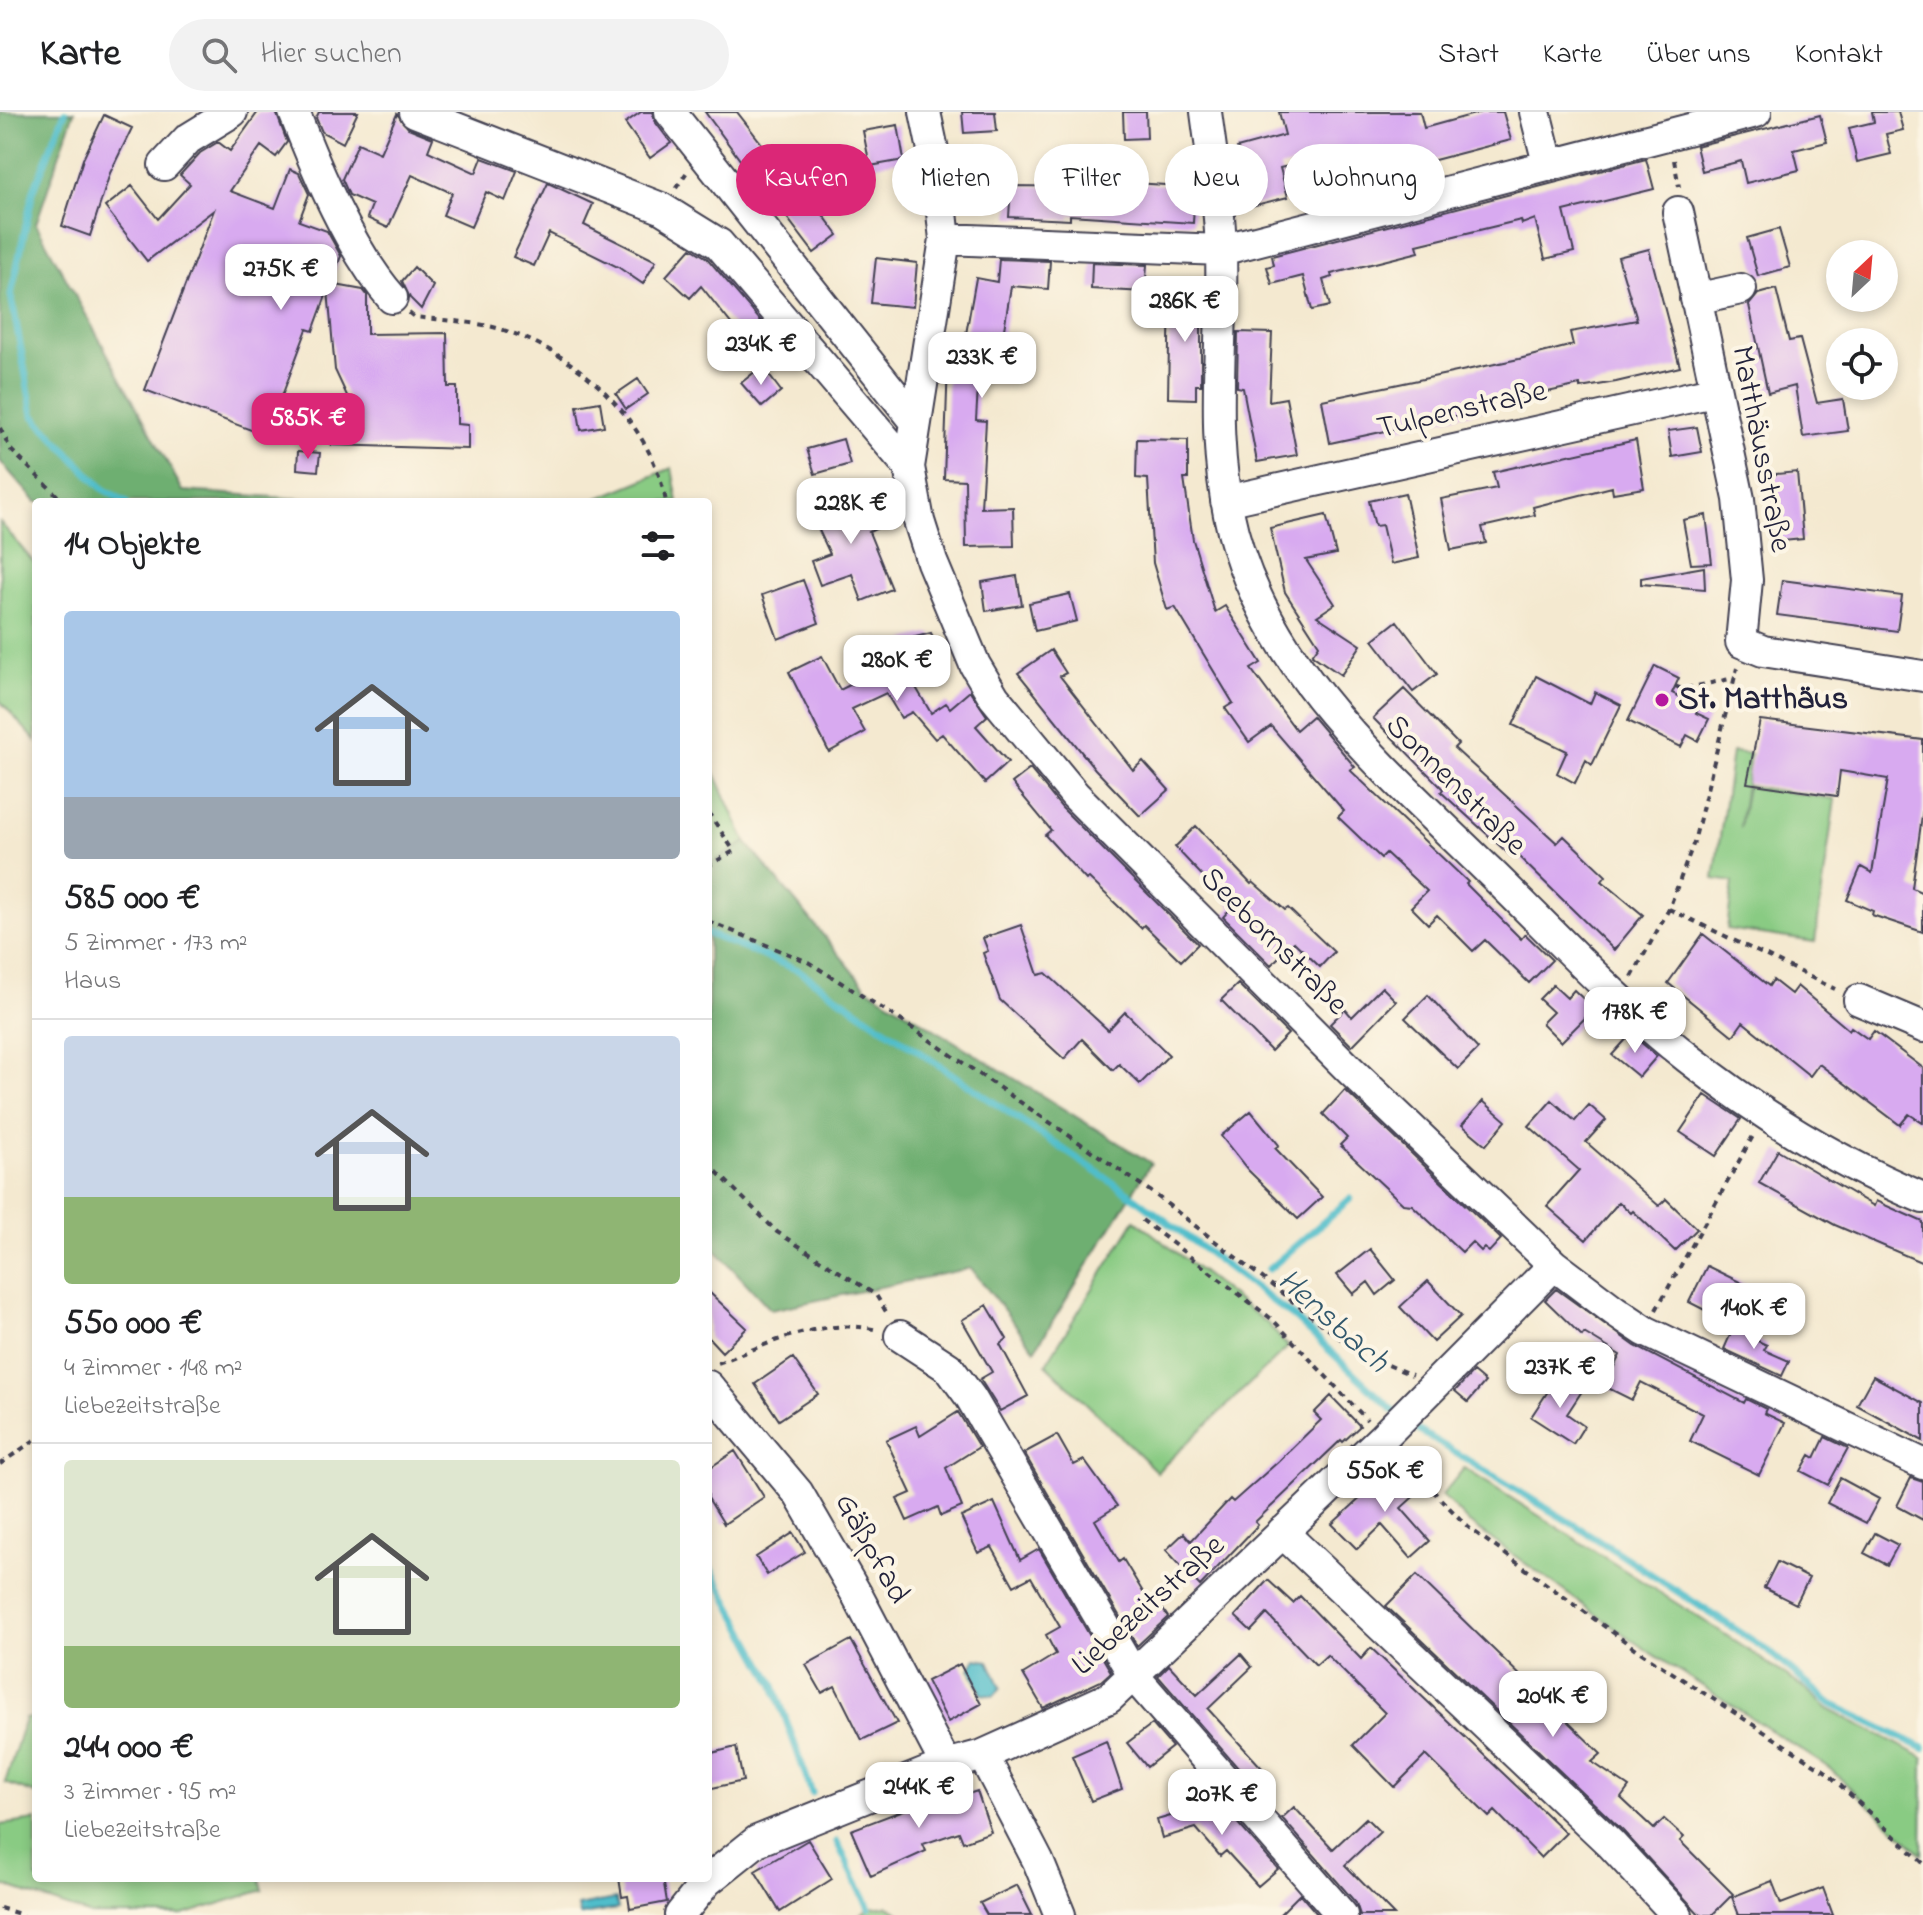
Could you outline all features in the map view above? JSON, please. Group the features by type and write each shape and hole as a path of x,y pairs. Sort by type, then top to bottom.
{"street":[{"path":"164,165 188,139 232,112"},
{"path":"294,112 321,182 376,280 392,298"},
{"path":"415,112 661,208 719,244 909,467"},
{"path":"670,112 700,154 916,422"},
{"name":"Seebornstraße","path":"925,112 937,169 945,239 909,467 919,521 953,613 994,697 1021,732 1108,828 1351,1071 1554,1265 1645,1331 1923,1464"},
{"name":"Sonnenstraße","path":"1206,112 1221,250 1216,422 1226,501 1249,575 1283,645 1316,692 1363,748 1621,999 1687,1058 1765,1113 1827,1151 1923,1198"},
{"path":"1535,112 1548,163"},
{"path":"945,239 1221,250 1548,163 1756,112"},
{"name":"Matthäusstraße","path":"1678,212 1713,392 1739,499 1747,580 1741,642"},
{"path":"1695,299 1741,289"},
{"name":"Tulpenstraße","path":"1226,501 1713,392"},
{"path":"1741,642 1763,651 1923,676"},
{"path":"1859,1000 1923,1027"},
{"name":"Liebezeitstraße","path":"712,1875 757,1841 946,1765 983,1755 1109,1698 1383,1437 1431,1385 1554,1265"},
{"path":"900,1336 949,1368 971,1398 1134,1676 1342,1915"},
{"name":"Gäßpfad","path":"712,1391 798,1493 857,1595 946,1765"},
{"path":"1282,1532 1611,1844 1677,1915"},
{"path":"983,1755 1038,1861 1060,1915"},
{"name":"Liebezeitstraße","path":"680,1915 704,1882"}],"path":[{"path":"1670,134 1682,203 1678,212"},
{"path":"661,208 700,154"},
{"path":"392,298 414,317 494,328 550,352 579,371 609,396 635,429 661,474 665,498"},
{"path":"0,428 11,450 60,498"},
{"path":"1621,999 1669,909 1694,842 1741,642"},
{"path":"1675,686 1682,689 1735,678"},
{"path":"712,818 734,851 712,864"},
{"path":"1669,909 1859,1000"},
{"path":"712,923 808,962 896,1017 1153,1193 1359,1353 1431,1385"},
{"path":"1645,1331 1765,1113"},
{"path":"712,1167 777,1232 876,1295 900,1336"},
{"path":"1142,1220 1273,1320 1383,1437"},
{"path":"712,1365 815,1327 851,1324 900,1336"},
{"path":"0,1464 32,1442"},
{"path":"1404,1461 1468,1527 1637,1650 1825,1771 1923,1863"},
{"path":"0,1908 23,1915"}],"green space":[{"path":"0,112 74,112 36,224 183,491 290,498 32,498 0,461"},
{"path":"672,468 677,498 599,498"},
{"path":"0,522 32,560 32,737 0,701"},
{"path":"1732,752 1750,754 1740,828 1747,786 1835,799 1815,942 1727,929 1733,882 1714,879"},
{"path":"712,767 746,842 712,863"},
{"path":"746,842 866,987 1151,1163 1035,1350 971,1268 771,1310 712,1246 712,863"},
{"path":"1135,1220 1268,1324 1288,1347 1157,1472 1046,1364"},
{"path":"1464,1468 1717,1629 1807,1690 1828,1709 1923,1757 1922,1854 1829,1768 1639,1645 1469,1523 1442,1495"},
{"path":"32,1718 32,1793 5,1783 25,1719"},
{"path":"32,1821 32,1882 261,1882 263,1890 183,1915 91,1915 0,1884 0,1825"},
{"path":"887,1906 904,1915 860,1915 869,1908"}],"water":[{"path":"976,1659 989,1661 1001,1687 994,1696 982,1694 970,1669"},
{"path":"616,1899 618,1909 580,1915 578,1906"}],"building":[{"path":"258,112 276,112 287,142 276,157 261,146 230,191 275,208 290,169 299,173 309,194 299,221 327,231 341,256 330,284 363,290 367,295 367,334 447,333 448,387 457,387 457,424 468,425 468,449 330,445 331,400 349,400 335,370 328,290 313,331 307,329 267,436 145,390 214,210 147,261 105,207 132,186 158,219 190,184 180,175 200,153 218,142 230,151"},
{"path":"319,112 358,112 343,143 322,132 316,118"},
{"path":"641,112 652,112 671,143 650,158 625,123"},
{"path":"705,112 737,112 762,144 736,144 736,154"},
{"path":"962,112 995,112 997,131 964,133"},
{"path":"1123,112 1146,112 1147,138 1124,139"},
{"path":"1279,112 1420,112 1424,128 1482,112 1503,112 1511,140 1445,157 1445,144 1284,144 1284,167 1280,168 1284,198 1268,202 1268,144 1252,144 1285,135"},
{"path":"1872,112 1898,112 1903,130 1886,134 1891,154 1857,162 1849,128 1874,122"},
{"path":"397,114 408,128 433,138 428,151 476,173 482,158 517,171 505,201 486,192 471,227 443,215 452,193 412,175 388,228 367,218 372,205 349,195 342,179 358,143 380,153"},
{"path":"104,115 132,128 110,173 90,236 62,226 83,159"},
{"path":"1820,115 1827,142 1794,150 1799,170 1746,183 1741,161 1702,171 1696,146"},
{"path":"898,125 901,144 892,144 892,162 876,165 876,144 866,144 863,131"},
{"path":"1646,159 1654,189 1564,211 1574,252 1545,259 1535,219 1522,224 1521,220 1417,245 1419,252 1331,274 1332,277 1323,280 1330,306 1312,310 1303,276 1272,284 1267,267 1274,265 1272,256 1426,216 1445,216 1445,211"},
{"path":"548,183 593,204 584,225 656,261 643,284 618,267 549,233 534,266 513,257"},
{"path":"1149,184 1165,185 1165,216 1193,216 1193,223 1085,216 1149,216"},
{"path":"1018,186 1034,186 1034,216 1070,216 1070,220 1009,217 1018,216"},
{"path":"786,216 824,216 838,235 814,253"},
{"path":"1779,229 1790,267 1758,276 1747,238"},
{"path":"691,248 707,258 772,334 752,350 701,286 690,298 666,276"},
{"path":"1649,249 1680,367 1616,382 1580,388 1580,385 1510,400 1511,404 1330,443 1322,400 1519,359 1573,345 1570,332 1637,320 1618,257"},
{"path":"876,258 917,263 913,307 871,303"},
{"path":"999,259 1050,261 1048,289 1011,286 1002,342 981,338 976,420 986,421 981,508 1013,507 1014,546 966,547 965,480 944,479 948,362 961,362 976,278 997,282"},
{"path":"1092,263 1147,265 1145,292 1091,289"},
{"path":"414,267 433,286 421,309 410,298 402,281"},
{"path":"1776,289 1789,341 1800,339 1817,403 1843,400 1848,431 1803,437 1795,386 1768,393 1749,305 1758,294"},
{"path":"1170,290 1201,290 1201,385 1196,385 1196,399 1168,398"},
{"path":"1238,332 1272,333 1269,401 1286,398 1297,455 1257,462 1243,388 1237,387"},
{"path":"762,366 781,391 762,407 741,383"},
{"path":"638,379 648,394 626,409 616,394"},
{"path":"600,402 604,426 581,430 577,406"},
{"path":"1697,427 1702,452 1672,457 1668,431"},
{"path":"843,439 850,464 815,474 807,449"},
{"path":"1137,439 1188,440 1188,479 1184,479 1193,540 1215,612 1225,606 1261,663 1251,669 1296,730 1312,716 1355,767 1350,770 1468,882 1466,884 1521,939 1525,934 1552,960 1529,983 1485,940 1473,951 1437,915 1428,924 1411,907 1427,891 1386,853 1381,858 1338,817 1344,811 1271,726 1249,742 1225,708 1233,703 1175,607 1167,610 1153,563 1148,479 1136,478"},
{"path":"1636,440 1644,488 1613,493 1612,487 1533,507 1535,515 1482,527 1486,543 1451,550 1441,499 1497,488 1493,472"},
{"path":"298,451 320,453 318,471 297,469"},
{"path":"1797,472 1803,539 1772,542 1766,475"},
{"path":"863,490 880,527 869,532 892,589 862,601 852,574 820,585 811,561 830,554 811,513"},
{"path":"1405,493 1419,558 1391,564 1382,525 1375,526 1369,501"},
{"path":"1326,515 1336,554 1306,560 1335,604 1317,616 1361,645 1341,675 1312,655 1319,645 1285,592 1270,528"},
{"path":"1706,515 1712,563 1691,564 1683,520"},
{"path":"1704,567 1705,589 1641,584 1641,578"},
{"path":"1017,576 1022,605 986,611 982,582"},
{"path":"803,580 819,623 778,639 762,595"},
{"path":"1782,580 1902,596 1897,631 1777,615"},
{"path":"1070,594 1077,621 1035,631 1029,603"},
{"path":"1397,621 1437,674 1413,692 1373,640"},
{"path":"931,633 945,661 911,679 931,713 946,703 950,708 970,691 987,716 976,726 1008,762 985,783 942,734 935,739 912,712 901,718 886,693 852,709 865,732 829,752 789,672 822,656 840,690 886,667 879,653 908,639"},
{"path":"1051,650 1066,673 1060,676 1133,770 1143,761 1169,790 1140,816 1095,769 1018,673"},
{"name":"St. Matthäus","path":"1655,666 1679,678 1672,693 1699,706 1696,713 1709,719 1698,741 1687,735 1681,747 1628,721"},
{"path":"1536,676 1590,704 1595,692 1621,705 1592,765 1586,760 1575,783 1557,773 1567,751 1513,725"},
{"path":"1404,689 1458,744 1454,748 1557,843 1564,836 1606,876 1602,881 1643,915 1614,950 1515,853 1512,857 1441,792 1443,789 1373,718"},
{"path":"1760,720 1923,740 1923,809 1912,888 1923,893 1923,932 1872,915 1873,911 1847,900 1861,867 1872,873 1888,779 1840,771 1837,796 1747,783"},
{"path":"1030,769 1062,808 1198,944 1181,961 1089,878 1086,880 1045,835 1051,830 1012,783"},
{"path":"1196,826 1251,884 1253,882 1285,910 1288,908 1334,952 1320,967 1294,942 1271,965 1223,917 1232,907 1175,847"},
{"path":"1021,925 1038,975 1046,973 1108,1030 1125,1012 1169,1055 1140,1084 1119,1064 1113,1070 1082,1039 1064,1059 1000,1000 983,953 988,951 983,938"},
{"path":"1703,934 1769,986 1773,980 1791,994 1797,986 1849,1030 1851,1027 1868,1039 1874,1031 1923,1068 1923,1123 1909,1114 1900,1125 1819,1064 1810,1076 1743,1022 1733,1036 1668,983"},
{"path":"1238,984 1288,1034 1271,1051 1221,1000"},
{"path":"1553,985 1567,998 1574,990 1594,1009 1561,1042 1542,1023 1553,1012 1539,999"},
{"path":"1382,987 1396,1001 1352,1046 1330,1024 1345,1009 1352,1017"},
{"path":"1428,995 1478,1049 1458,1069 1405,1018"},
{"path":"1631,1034 1657,1056 1639,1077 1612,1055"},
{"path":"1345,1090 1501,1239 1489,1252 1484,1248 1481,1251 1472,1242 1462,1252 1412,1205 1403,1204 1340,1145 1347,1138 1323,1114"},
{"path":"1705,1095 1741,1119 1716,1156 1680,1132"},
{"path":"1552,1100 1575,1121 1589,1105 1606,1120 1586,1142 1659,1206 1666,1199 1697,1229 1675,1251 1633,1211 1631,1213 1619,1202 1586,1240 1547,1206 1579,1170 1529,1126"},
{"path":"1483,1101 1506,1121 1486,1145 1462,1125"},
{"path":"1251,1111 1279,1145 1275,1148 1322,1197 1298,1219 1248,1170 1221,1136"},
{"path":"1778,1150 1874,1206 1876,1201 1923,1222 1923,1263 1835,1225 1759,1183"},
{"path":"1370,1249 1395,1280 1377,1295 1368,1282 1353,1294 1337,1275"},
{"path":"1707,1266 1752,1288 1734,1325 1689,1302"},
{"path":"1428,1281 1461,1316 1433,1342 1400,1307"},
{"path":"1556,1289 1635,1346 1744,1403 1746,1399 1766,1409 1764,1413 1785,1423 1759,1475 1690,1441 1703,1414 1641,1382 1632,1400 1604,1386 1620,1355 1584,1333 1582,1336 1545,1300"},
{"path":"712,1295 747,1328 722,1352 712,1341"},
{"path":"987,1305 1007,1339 1000,1344 1028,1396 1000,1411 980,1379 992,1372 962,1320"},
{"path":"1735,1324 1756,1334 1753,1339 1767,1345 1764,1350 1789,1361 1782,1376 1724,1349"},
{"path":"793,1358 818,1394 779,1420 755,1384"},
{"path":"1473,1372 1485,1382 1468,1402 1455,1391"},
{"path":"1558,1376 1582,1391 1567,1414 1584,1426 1573,1444 1531,1417"},
{"path":"1873,1376 1923,1403 1923,1441 1857,1405"},
{"path":"1331,1396 1360,1426 1343,1442 1341,1440 1255,1522 1258,1525 1200,1586 1166,1550 1184,1533 1191,1541 1230,1499 1233,1502 1279,1461 1321,1420 1314,1413"},
{"path":"958,1412 979,1447 946,1468 962,1507 941,1516 938,1507 907,1521 897,1499 911,1493 886,1440 916,1426 920,1436"},
{"path":"1057,1435 1074,1465 1084,1460 1117,1506 1095,1520 1119,1562 1123,1559 1155,1612 1162,1608 1168,1617 1137,1646 1024,1453"},
{"path":"1825,1437 1848,1448 1828,1485 1801,1471 1810,1455 1815,1458"},
{"path":"735,1451 764,1497 724,1524 712,1504 712,1466"},
{"path":"1398,1464 1422,1489 1401,1508 1430,1541 1411,1558 1382,1525 1357,1549 1332,1524"},
{"path":"1840,1478 1879,1499 1866,1523 1827,1503"},
{"path":"1911,1478 1923,1482 1923,1520 1897,1506"},
{"path":"994,1502 1020,1560 1039,1549 1111,1672 1101,1681 1043,1708 1023,1674 1056,1654 1046,1635 1060,1627 1031,1577 1014,1586 992,1547 978,1553 961,1517"},
{"path":"793,1533 805,1552 767,1575 756,1557"},
{"path":"1875,1533 1898,1545 1887,1565 1864,1553"},
{"path":"1777,1562 1809,1578 1796,1604 1764,1588"},
{"path":"1417,1575 1601,1754 1592,1762 1629,1787 1621,1798 1654,1829 1664,1819 1684,1837 1680,1841 1733,1894 1712,1915 1700,1915 1623,1831 1386,1606"},
{"path":"1268,1580 1293,1603 1300,1596 1361,1659 1371,1648 1566,1833 1541,1858 1495,1811 1489,1817 1426,1755 1394,1787 1353,1745 1385,1713 1327,1655 1316,1665 1267,1614 1251,1631 1235,1616"},
{"path":"851,1640 897,1723 862,1740 835,1686 822,1693 806,1665"},
{"path":"1241,1654 1252,1667 1208,1709 1272,1779 1259,1792 1158,1676 1169,1665 1197,1695"},
{"path":"960,1664 981,1704 948,1722 927,1681"},
{"path":"1152,1724 1172,1747 1147,1767 1127,1743"},
{"path":"1106,1741 1122,1789 1091,1801 1072,1756"},
{"path":"736,1747 743,1781 712,1788 712,1753"},
{"path":"977,1791 991,1832 963,1842 959,1832 923,1844 926,1851 871,1876 851,1830 946,1794 948,1801"},
{"path":"1213,1795 1278,1869 1258,1886 1226,1851 1220,1856 1196,1828 1162,1838 1157,1820 1198,1808"},
{"path":"1294,1807 1333,1849 1366,1818 1380,1832 1345,1865 1394,1915 1360,1915 1356,1903 1282,1818"},
{"path":"808,1840 832,1879 780,1912 755,1871"},
{"path":"1772,1881 1781,1904 1823,1888 1833,1915 1739,1915 1732,1897"},
{"path":"620,1882 664,1882 667,1902 630,1909 628,1896 622,1897"},
{"path":"1017,1885 1032,1915 987,1915 980,1903"},
{"path":"1300,1894 1318,1915 1279,1915"}],"waterway":[{"name":"Hensbach","path":"65,112 33,192 11,295 33,415 103,489 119,498"},
{"name":"Hensbach","path":"712,936 798,970 1137,1199 1295,1318 1396,1413"},
{"path":"1269,1269 1350,1199"},
{"name":"Hensbach","path":"1408,1424 1594,1537 1767,1650 1831,1704 1923,1748"},
{"path":"712,1571 773,1683 812,1793"},
{"path":"837,1842 869,1908"}],"place":[{"name":"St. Matthäus","path":"1662,700"}]}
